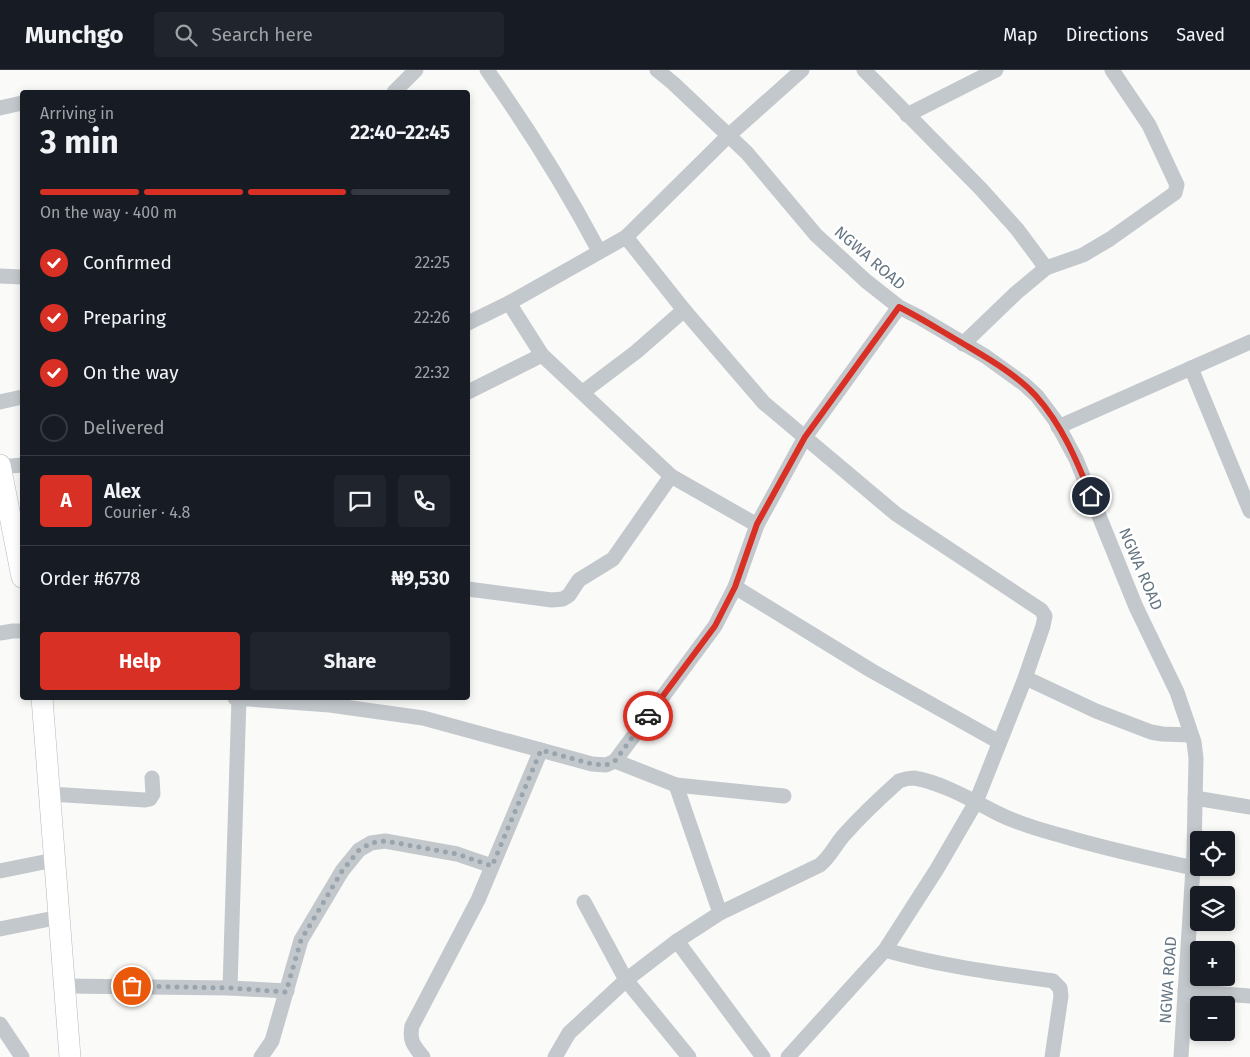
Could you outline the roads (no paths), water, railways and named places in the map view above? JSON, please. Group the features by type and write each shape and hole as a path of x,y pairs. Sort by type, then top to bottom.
{"street":[{"path":"396,90 416,70"},
{"path":"487,70 513,107 586,226 599,252"},
{"name":"NGWA ROAD","path":"656,70 673,83 747,153 816,235 866,281 899,307 985,356 1024,384 1037,396 1058,427 1076,459 1136,607 1178,692 1196,758 1194,831"},
{"path":"470,322 509,304 626,237 728,136 802,70"},
{"path":"864,70 987,195 1017,229 1046,268"},
{"path":"907,115 996,70"},
{"path":"963,344 1016,293 1046,268 1082,255 1110,239 1168,200 1177,189 1168,163 1149,125 1112,70"},
{"path":"0,108 20,103"},
{"path":"626,237 684,310 764,403 896,514 1041,610 1045,616 1024,681 976,802 937,869 885,950 788,1057"},
{"path":"0,276 20,277"},
{"path":"509,304 542,355 671,476 757,524"},
{"path":"286,700 310,701 424,718 592,764 606,765 615,761 715,626 735,587 757,524 805,437 899,307"},
{"path":"583,392 636,352 684,310"},
{"path":"1058,427 1250,342"},
{"path":"470,391 542,355"},
{"path":"1191,368 1250,511"},
{"path":"0,402 20,397"},
{"path":"20,465 0,466 20,566"},
{"path":"470,589 552,600 563,599 569,595 579,580 613,559 671,476"},
{"path":"735,587 872,671 999,742"},
{"path":"0,634 13,631 20,632"},
{"path":"1024,681 1030,680 1096,711 1151,732 1191,735"},
{"path":"42,700 70,1057"},
{"path":"230,988 239,700"},
{"path":"423,1057 412,1045 410,1036 412,1026 478,900 541,750"},
{"path":"615,761 676,785 784,796"},
{"path":"50,794 145,800 150,799 153,794 152,778"},
{"path":"555,1057 569,1033 626,980 677,941 720,914 820,865 828,858 837,843 859,818 899,781 913,778 920,780 1047,832 1097,846 1190,867"},
{"path":"676,785 720,914"},
{"path":"1195,798 1250,807"},
{"path":"261,1057 272,1041 301,940 342,871 359,850 371,843 386,841 457,854 492,866"},
{"path":"0,872 54,860"},
{"name":"NGWA ROAD","path":"1182,1057 1192,876"},
{"path":"584,902 626,980 689,1057"},
{"path":"0,929 60,918"},
{"path":"677,941 763,1057"},
{"path":"885,950 912,958 982,971 1053,981 1060,988 1061,996 1052,1057"},
{"path":"65,986 230,988 286,992"},
{"path":"1185,991 1250,996"},
{"path":"0,1024 22,1057"}]}
